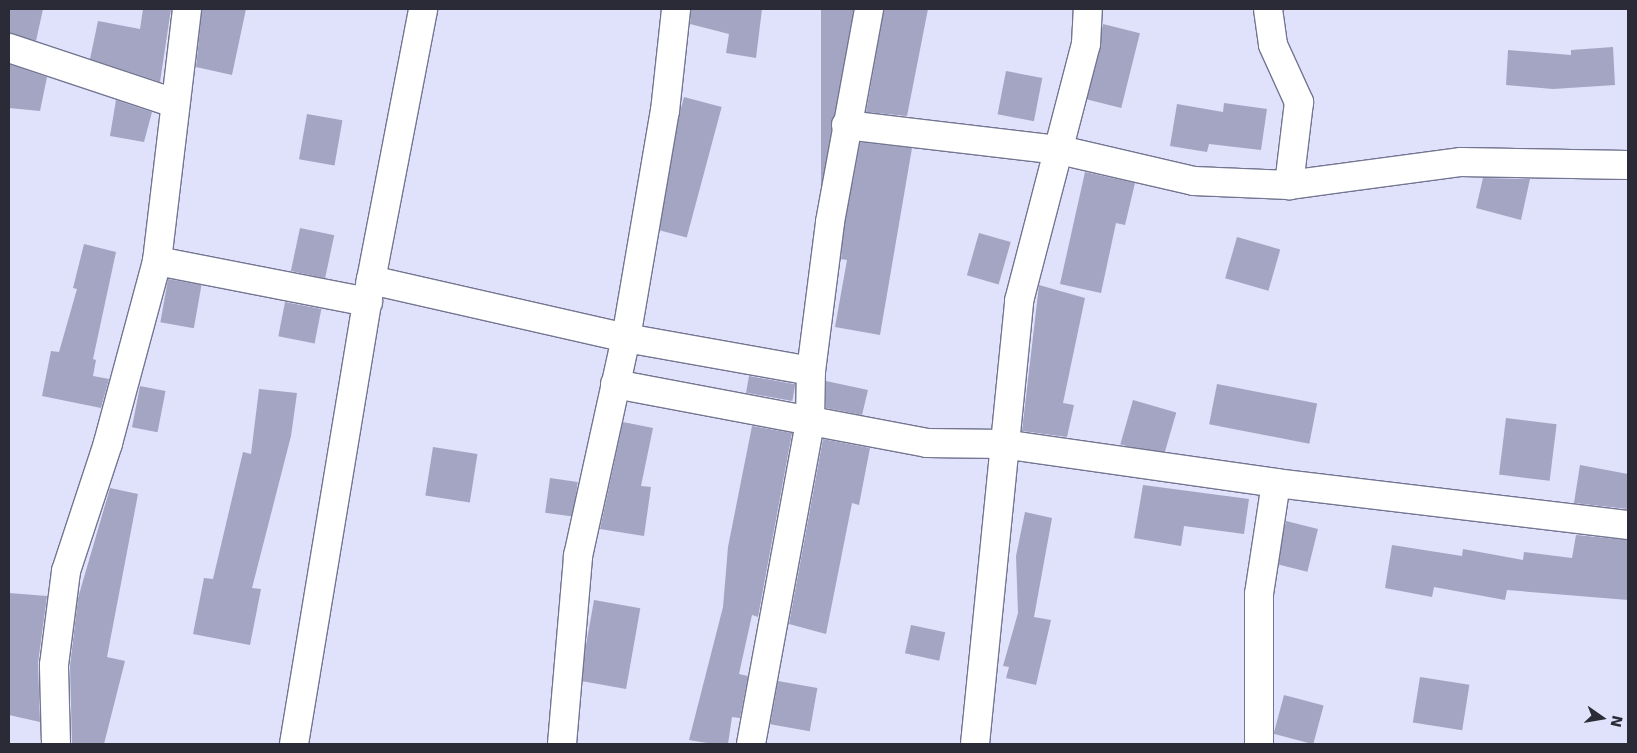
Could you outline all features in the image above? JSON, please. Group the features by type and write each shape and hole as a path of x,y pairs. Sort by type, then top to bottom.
{"street":[{"path":"56,744 54,665 66,571 108,443 157,261 174,103 187,9"},
{"path":"294,744 369,291 423,9"},
{"path":"562,744 578,556 626,338 665,111 676,9"},
{"path":"751,744 810,421 811,371 846,125 870,9"},
{"path":"975,744 1003,444 1019,301 1031,240 1060,150 1086,44 1088,9"},
{"path":"1268,9 1274,46 1299,102 1289,185"},
{"path":"9,48 174,103"},
{"path":"846,125 1060,150 1194,181 1289,185 1461,162 1628,165"},
{"path":"157,261 369,291 811,371"},
{"path":"616,384 927,443 1003,444 1276,484 1628,525"},
{"path":"1259,744 1259,594 1276,484"}],"building":[{"path":"9,9 43,9 36,41 9,33"},
{"path":"143,9 171,9 160,82 90,59 98,21 140,29"},
{"path":"202,9 246,9 232,75 196,67"},
{"path":"691,9 762,9 756,58 726,53 729,34 690,24"},
{"path":"821,9 853,9 853,249 821,249"},
{"path":"884,9 928,9 907,116 866,112"},
{"path":"1103,24 1140,33 1121,108 1084,99"},
{"path":"1613,47 1615,85 1553,89 1506,85 1508,50 1571,55 1571,50"},
{"path":"9,64 47,77 40,111 9,108"},
{"path":"1006,71 1042,78 1034,121 998,114"},
{"path":"684,97 722,107 687,237 649,227"},
{"path":"116,100 152,112 144,142 110,136"},
{"path":"1224,103 1267,109 1261,150 1209,144 1207,152 1170,146 1177,104 1223,112"},
{"path":"307,114 342,120 334,166 299,159"},
{"path":"860,142 912,148 880,335 835,327 847,260 841,259 845,224"},
{"path":"1085,172 1135,183 1125,225 1116,223 1101,293 1060,284"},
{"path":"1483,178 1530,179 1521,220 1476,208"},
{"path":"300,228 334,235 325,278 291,271"},
{"path":"979,233 1011,242 999,284 967,275"},
{"path":"1237,237 1280,249 1268,291 1225,278"},
{"path":"84,244 116,252 93,359 96,360 93,376 109,379 101,408 42,396 51,351 59,352 77,289 73,288"},
{"path":"168,279 201,285 194,328 160,322"},
{"path":"1039,285 1085,298 1063,403 1074,405 1067,437 1022,431"},
{"path":"285,302 321,309 315,343 278,336"},
{"path":"749,376 795,384 792,401 746,393"},
{"path":"826,381 868,390 862,415 826,408"},
{"path":"1217,384 1317,403 1309,444 1209,424"},
{"path":"140,386 166,391 158,432 132,427"},
{"path":"259,389 297,393 291,436 252,588 261,589 250,645 193,634 204,578 213,579 243,452 251,454"},
{"path":"1133,400 1176,412 1164,457 1120,444"},
{"path":"1506,418 1557,424 1550,481 1499,475"},
{"path":"623,422 653,428 641,486 651,487 644,536 600,529"},
{"path":"752,426 792,433 758,617 752,615 739,674 748,676 740,718 732,717 728,744 713,744 689,740 723,607 728,547"},
{"path":"823,439 870,448 859,505 852,503 826,634 789,624"},
{"path":"433,447 477,454 470,502 425,495"},
{"path":"1580,465 1628,474 1628,509 1574,503"},
{"path":"550,478 578,482 573,517 545,513"},
{"path":"1143,485 1249,499 1244,534 1184,526 1181,546 1134,538"},
{"path":"110,488 138,494 107,657 125,661 104,744 72,744 70,666 78,598"},
{"path":"1025,512 1052,518 1034,617 1051,620 1036,685 1006,678 1009,667 1003,666 1018,613 1016,556"},
{"path":"1286,521 1318,529 1307,572 1275,564"},
{"path":"1576,535 1628,540 1628,600 1507,590 1505,600 1434,587 1432,597 1385,588 1392,545 1462,556 1463,549 1523,560 1524,552 1572,558"},
{"path":"9,593 47,596 38,663 40,722 9,715"},
{"path":"594,600 640,608 626,689 580,681"},
{"path":"911,625 945,632 939,661 905,653"},
{"path":"1420,677 1469,685 1462,730 1413,722"},
{"path":"778,681 817,688 810,731 770,724"},
{"path":"1284,695 1324,706 1313,744 1274,734"}]}
